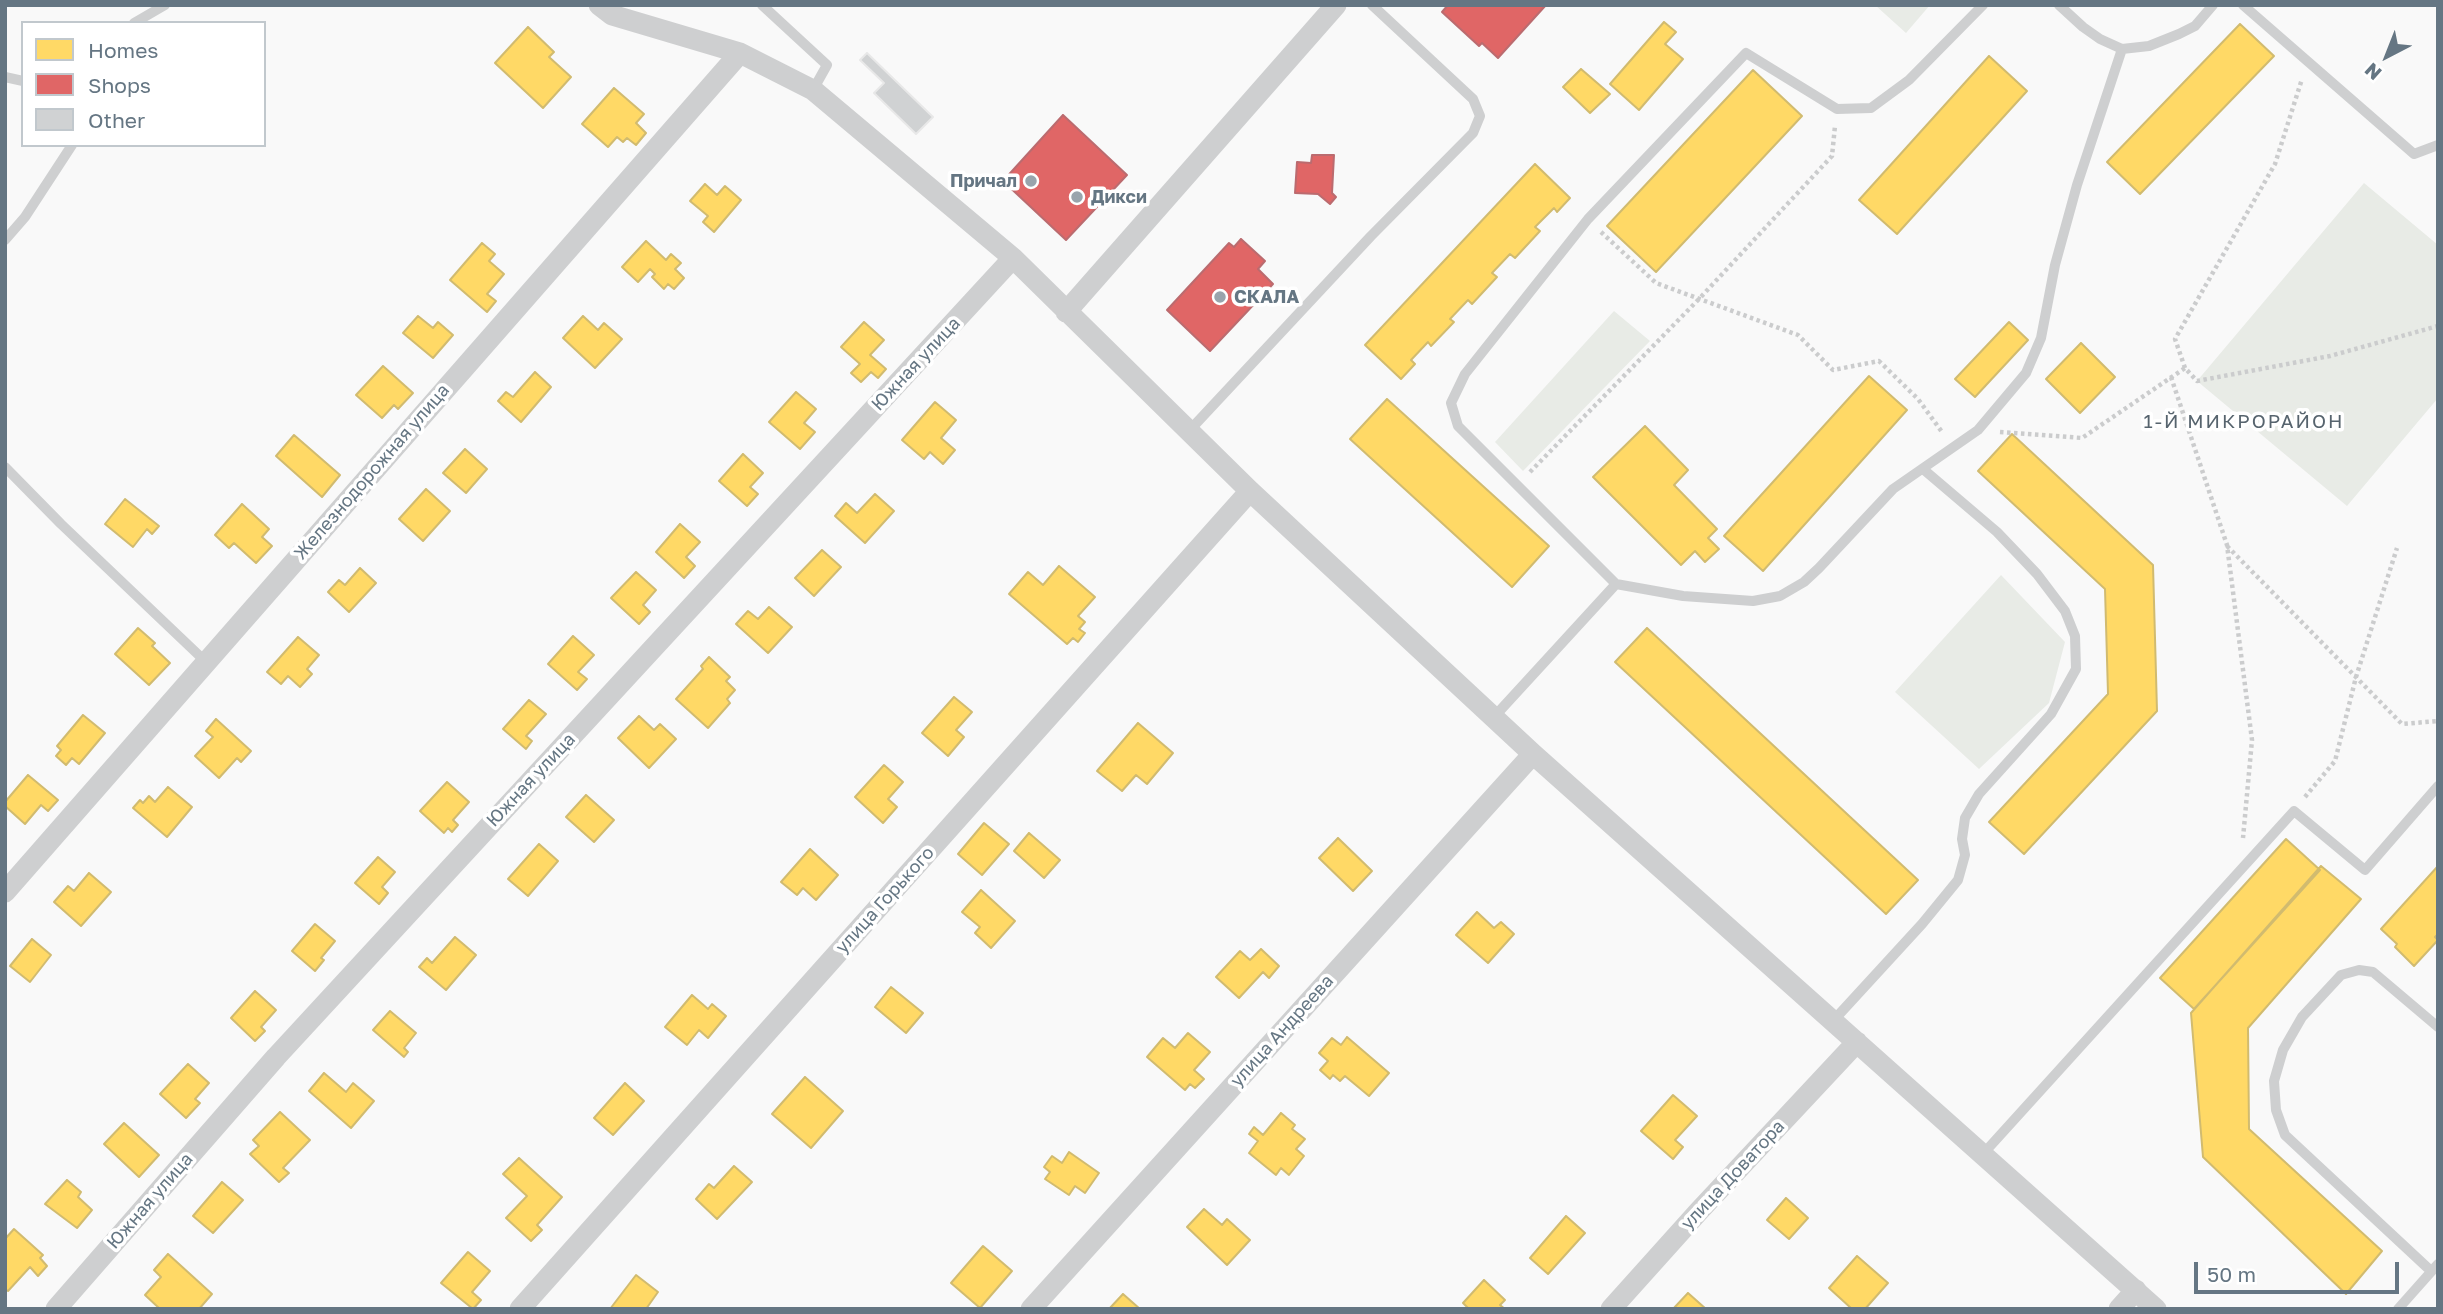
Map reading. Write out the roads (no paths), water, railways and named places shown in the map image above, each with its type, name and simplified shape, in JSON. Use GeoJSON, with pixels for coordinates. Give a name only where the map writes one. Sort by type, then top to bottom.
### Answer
{"type":"FeatureCollection","features":[{"type":"Feature","properties":{"kind":"street"},"geometry":{"type":"LineString","coordinates":[[599,5],[612,15],[740,53],[813,90],[1013,258],[1250,491],[1533,754],[2156,1309]]}},
{"type":"Feature","properties":{"kind":"street"},"geometry":{"type":"LineString","coordinates":[[1066,312],[1336,5]]}},
{"type":"Feature","properties":{"kind":"street","name":"Железнодорожная улица"},"geometry":{"type":"LineString","coordinates":[[5,892],[740,53]]}},
{"type":"Feature","properties":{"kind":"street","name":"Южная улица"},"geometry":{"type":"LineString","coordinates":[[56,1309],[276,1057],[1013,258]]}},
{"type":"Feature","properties":{"kind":"street","name":"улица Горького"},"geometry":{"type":"LineString","coordinates":[[520,1309],[1250,491]]}},
{"type":"Feature","properties":{"kind":"street","name":"улица Андреева"},"geometry":{"type":"LineString","coordinates":[[1031,1309],[1533,754]]}},
{"type":"Feature","properties":{"kind":"street","name":"улица Доватора"},"geometry":{"type":"LineString","coordinates":[[1611,1309],[1699,1210],[1857,1042]]}},
{"type":"Feature","properties":{"kind":"street"},"geometry":{"type":"LineString","coordinates":[[2119,1309],[2136,1290]]}},
{"type":"Feature","properties":{"kind":"lane"},"geometry":{"type":"LineString","coordinates":[[137,21],[165,5]]}},
{"type":"Feature","properties":{"kind":"lane"},"geometry":{"type":"LineString","coordinates":[[762,5],[827,65],[813,90]]}},
{"type":"Feature","properties":{"kind":"lane"},"geometry":{"type":"LineString","coordinates":[[1189,431],[1371,236],[1474,133],[1480,116],[1473,99],[1372,5]]}},
{"type":"Feature","properties":{"kind":"lane"},"geometry":{"type":"LineString","coordinates":[[1983,5],[1909,80],[1871,108],[1837,110],[1746,54],[1588,219],[1465,374],[1451,403],[1458,426],[1616,584],[1683,596],[1753,601],[1780,596],[1804,582],[1893,489],[1978,430],[2026,373],[2041,338],[2055,265],[2077,185],[2122,49]]}},
{"type":"Feature","properties":{"kind":"lane"},"geometry":{"type":"LineString","coordinates":[[2059,5],[2091,33],[2122,49],[2149,46],[2195,26],[2213,5]]}},
{"type":"Feature","properties":{"kind":"lane"},"geometry":{"type":"LineString","coordinates":[[2244,5],[2414,154],[2438,145]]}},
{"type":"Feature","properties":{"kind":"lane"},"geometry":{"type":"LineString","coordinates":[[5,240],[25,217],[71,147]]}},
{"type":"Feature","properties":{"kind":"lane"},"geometry":{"type":"LineString","coordinates":[[5,467],[206,662]]}},
{"type":"Feature","properties":{"kind":"lane"},"geometry":{"type":"LineString","coordinates":[[1833,1021],[1958,880],[1965,855],[1962,839],[1965,818],[1979,794],[2051,714],[2076,669],[2075,636],[2065,611],[2038,574],[1997,532],[1923,469]]}},
{"type":"Feature","properties":{"kind":"lane"},"geometry":{"type":"LineString","coordinates":[[1494,717],[1616,584]]}},
{"type":"Feature","properties":{"kind":"lane"},"geometry":{"type":"LineString","coordinates":[[1983,1154],[2294,811],[2365,870],[2438,786]]}},
{"type":"Feature","properties":{"kind":"lane"},"geometry":{"type":"LineString","coordinates":[[2399,1309],[2435,1267],[2285,1135],[2276,1110],[2274,1081],[2283,1050],[2302,1017],[2341,975],[2359,970],[2373,972],[2434,1023],[2438,1010]]}},
{"type":"Feature","properties":{"kind":"place","name":"Причал"},"geometry":{"type":"Point","coordinates":[1031,181]}},
{"type":"Feature","properties":{"kind":"place","name":"Дикси"},"geometry":{"type":"Point","coordinates":[1077,197]}},
{"type":"Feature","properties":{"kind":"place","name":"СКАЛА"},"geometry":{"type":"Point","coordinates":[1220,297]}},
{"type":"Feature","properties":{"kind":"district","name":"1-Й МИКРОРАЙОН"},"geometry":{"type":"Point","coordinates":[2244,422]}}]}
